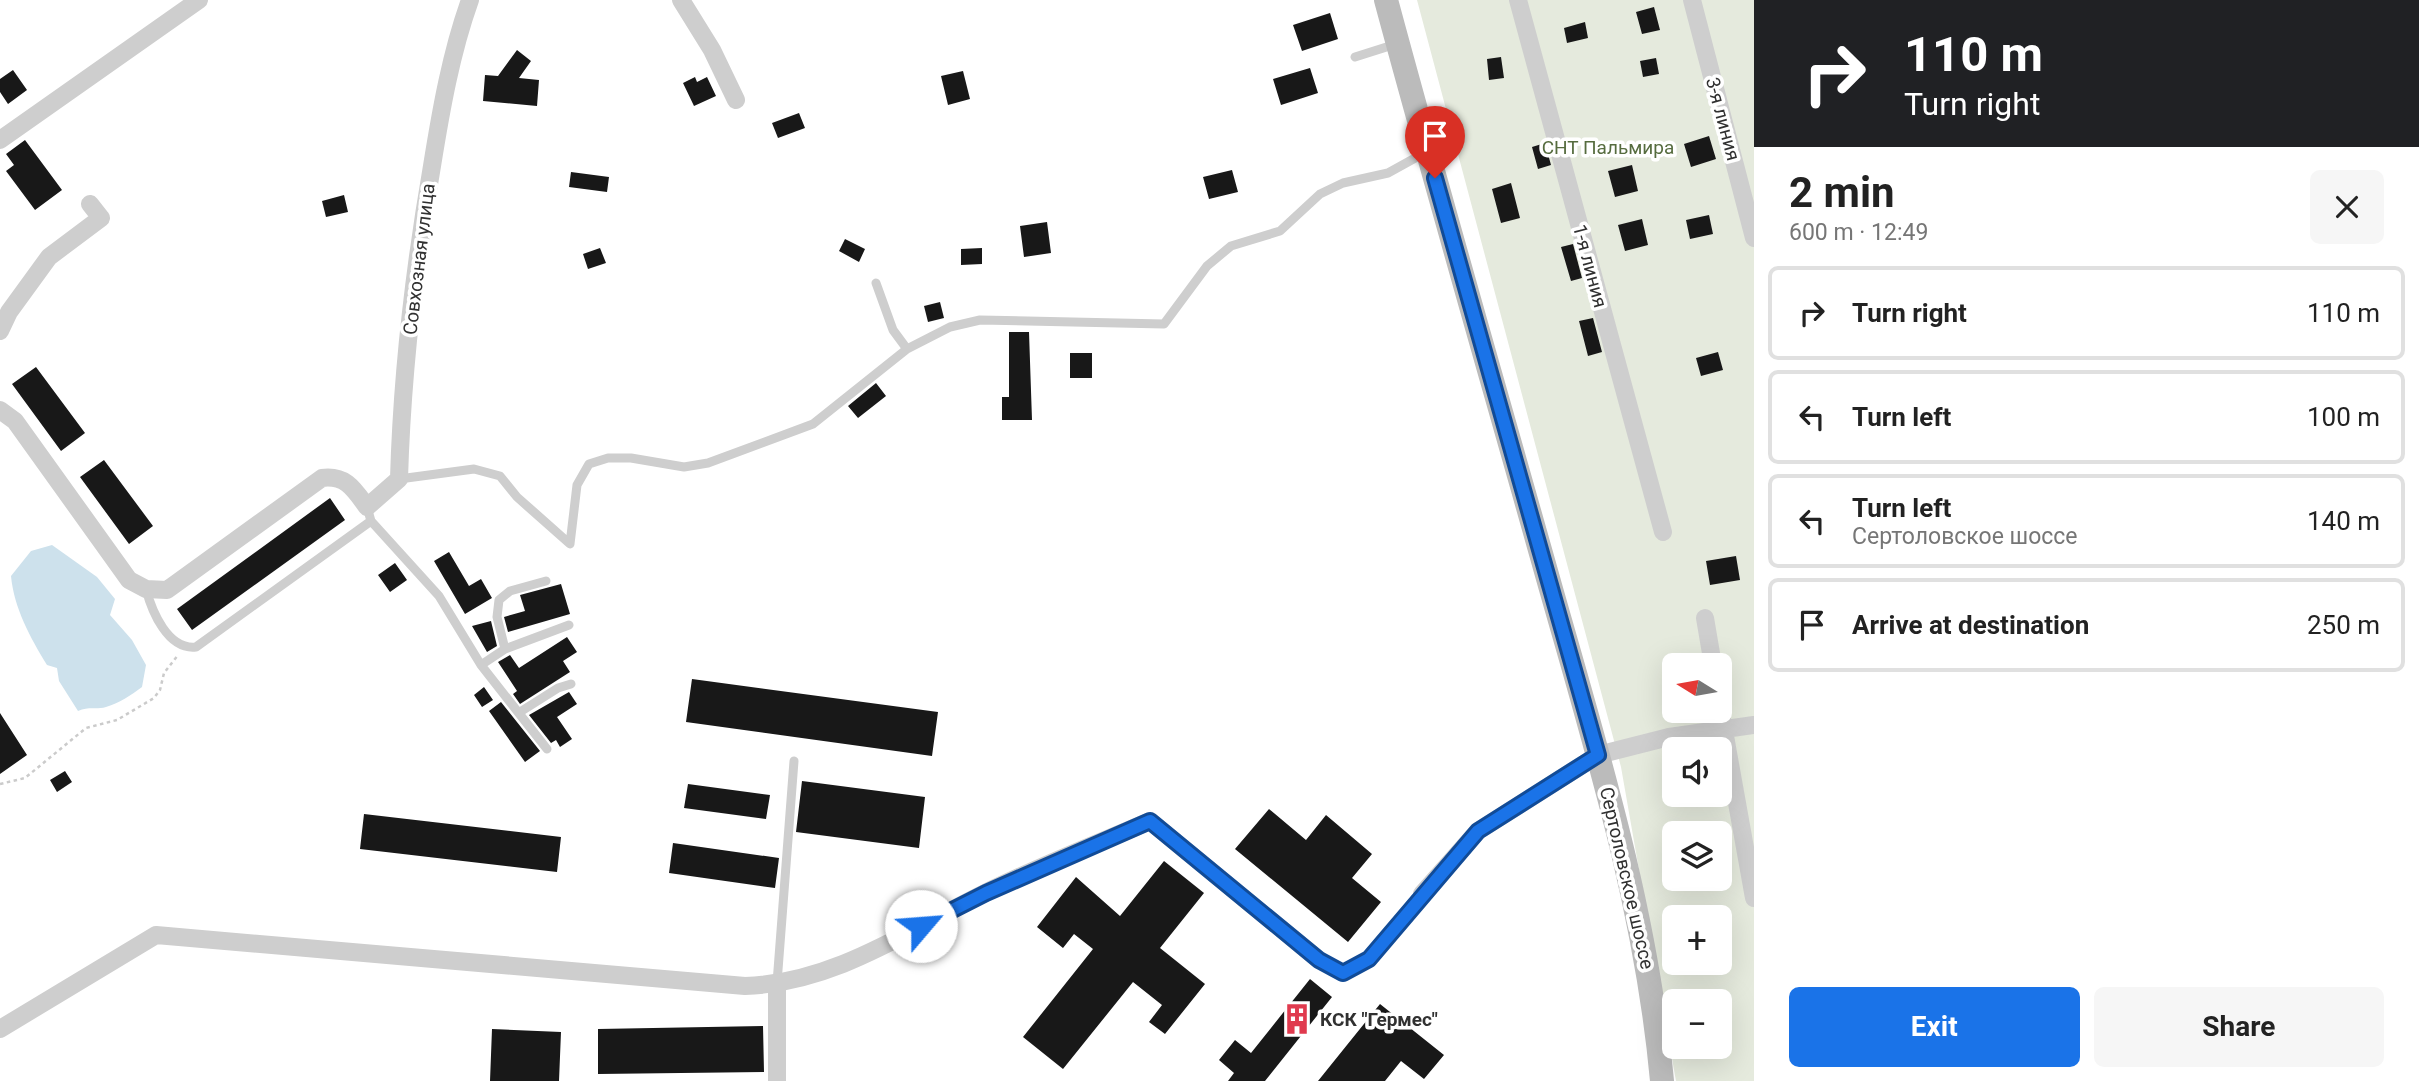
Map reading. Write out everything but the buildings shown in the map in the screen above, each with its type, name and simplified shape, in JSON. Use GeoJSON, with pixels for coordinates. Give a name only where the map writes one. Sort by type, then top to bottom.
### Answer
{"type":"FeatureCollection","features":[{"type":"Feature","properties":{"kind":"main road","name":"Сертоловское шоссе"},"geometry":{"type":"LineString","coordinates":[[1386,0],[1598,755],[1638,919],[1656,1017],[1662,1081]]}},
{"type":"Feature","properties":{"kind":"street"},"geometry":{"type":"LineString","coordinates":[[0,140],[199,0]]}},
{"type":"Feature","properties":{"kind":"street","name":"Совхозная улица"},"geometry":{"type":"LineString","coordinates":[[399,479],[415,264],[439,123],[460,28],[470,0]]}},
{"type":"Feature","properties":{"kind":"street"},"geometry":{"type":"LineString","coordinates":[[681,0],[712,50],[736,100]]}},
{"type":"Feature","properties":{"kind":"street","name":"1-я линия"},"geometry":{"type":"LineString","coordinates":[[1518,0],[1662,532]]}},
{"type":"Feature","properties":{"kind":"street","name":"3-я линия"},"geometry":{"type":"LineString","coordinates":[[1692,0],[1754,238]]}},
{"type":"Feature","properties":{"kind":"street"},"geometry":{"type":"LineString","coordinates":[[0,331],[9,312],[49,257],[101,218],[90,204]]}},
{"type":"Feature","properties":{"kind":"street"},"geometry":{"type":"LineString","coordinates":[[0,410],[15,421],[129,580],[146,589],[167,590],[322,478],[336,476],[349,483],[369,514],[399,479]]}},
{"type":"Feature","properties":{"kind":"street"},"geometry":{"type":"LineString","coordinates":[[1705,618],[1711,653]]}},
{"type":"Feature","properties":{"kind":"street"},"geometry":{"type":"LineString","coordinates":[[1723,723],[1754,898]]}},
{"type":"Feature","properties":{"kind":"street"},"geometry":{"type":"LineString","coordinates":[[1422,894],[1478,831],[1598,755],[1669,737],[1754,725]]}},
{"type":"Feature","properties":{"kind":"street"},"geometry":{"type":"LineString","coordinates":[[0,1029],[156,935],[731,985],[777,985],[834,969],[986,893],[1150,821],[1319,960]]}},
{"type":"Feature","properties":{"kind":"street"},"geometry":{"type":"LineString","coordinates":[[777,985],[777,1081]]}},
{"type":"Feature","properties":{"kind":"lane"},"geometry":{"type":"LineString","coordinates":[[1355,57],[1398,44]]}},
{"type":"Feature","properties":{"kind":"lane"},"geometry":{"type":"LineString","coordinates":[[399,479],[474,469],[500,476],[517,497],[570,544],[578,485],[589,464],[608,458],[631,458],[684,467],[708,463],[813,424],[907,349],[950,327],[980,320],[1164,324],[1207,266],[1231,246],[1280,231],[1320,194],[1343,183],[1388,173],[1427,152]]}},
{"type":"Feature","properties":{"kind":"lane"},"geometry":{"type":"LineString","coordinates":[[876,283],[893,330],[907,349]]}},
{"type":"Feature","properties":{"kind":"lane"},"geometry":{"type":"LineString","coordinates":[[146,589],[152,609],[177,644],[186,648],[196,647],[369,514],[439,596],[481,665],[547,749]]}},
{"type":"Feature","properties":{"kind":"lane"},"geometry":{"type":"LineString","coordinates":[[505,649],[497,617],[499,600],[510,591],[546,581]]}},
{"type":"Feature","properties":{"kind":"lane"},"geometry":{"type":"LineString","coordinates":[[481,665],[505,649],[569,625]]}},
{"type":"Feature","properties":{"kind":"lane"},"geometry":{"type":"LineString","coordinates":[[520,712],[558,688],[571,684]]}},
{"type":"Feature","properties":{"kind":"lane"},"geometry":{"type":"LineString","coordinates":[[777,985],[794,761]]}},
{"type":"Feature","properties":{"kind":"lane"},"geometry":{"type":"LineString","coordinates":[[1319,960],[1343,973],[1369,959],[1422,894]]}},
{"type":"Feature","properties":{"kind":"path"},"geometry":{"type":"LineString","coordinates":[[0,784],[24,778],[86,728],[117,720],[154,698],[160,690],[171,661],[186,648]]}},
{"type":"Feature","properties":{"kind":"green space","name":"СНТ Пальмира"},"geometry":{"type":"Polygon","coordinates":[[[1417,0],[1754,0],[1754,1081],[1676,1081],[1672,1059],[1732,1059],[1732,989],[1662,989],[1662,1001],[1621,767],[1417,0]]]}},
{"type":"Feature","properties":{"kind":"water"},"geometry":{"type":"Polygon","coordinates":[[[52,545],[97,577],[115,599],[110,615],[132,640],[146,665],[142,687],[111,705],[78,711],[59,681],[57,668],[47,665],[19,611],[11,576],[31,551],[52,545]]]}},
{"type":"Feature","properties":{"kind":"place","name":"КСК \"Гермес\""},"geometry":{"type":"Point","coordinates":[1297,1019]}},
{"type":"Feature","properties":{"kind":"route"},"geometry":{"type":"LineString","coordinates":[[921,926],[986,893],[1150,821],[1319,960],[1343,973],[1369,959],[1478,831],[1598,755],[1435,178]]}}]}
